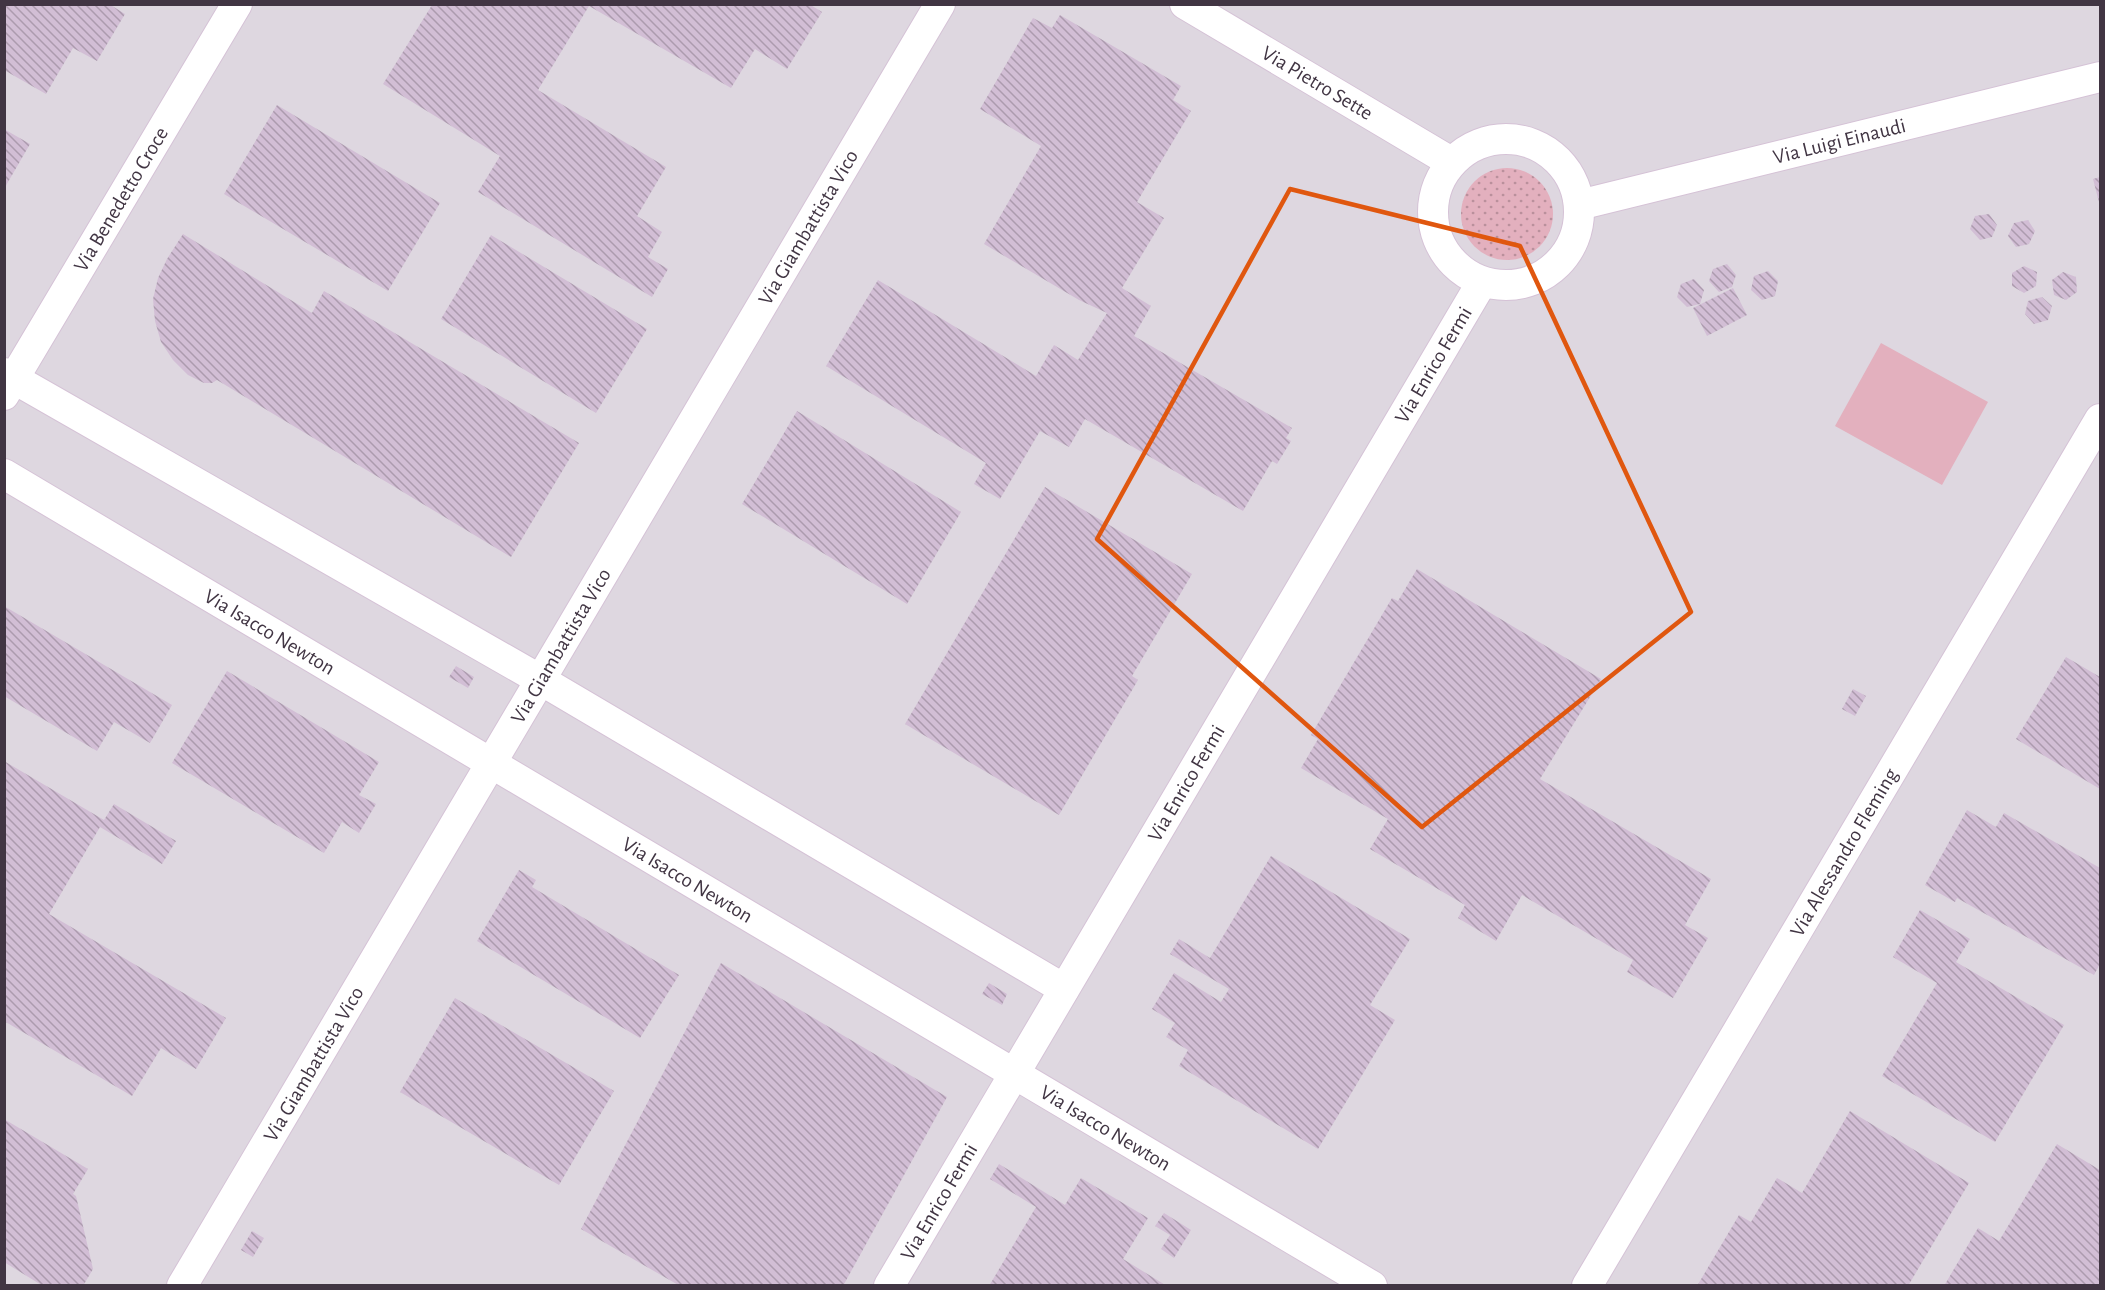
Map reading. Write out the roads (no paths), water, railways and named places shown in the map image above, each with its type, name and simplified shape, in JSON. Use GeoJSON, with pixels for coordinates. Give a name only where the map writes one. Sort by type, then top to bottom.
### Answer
{"type":"FeatureCollection","features":[{"type":"Feature","properties":{"kind":"street","name":"Via Benedetto Croce"},"geometry":{"type":"LineString","coordinates":[[8,382],[237,4]]}},
{"type":"Feature","properties":{"kind":"street","name":"Via Giambattista Vico"},"geometry":{"type":"LineString","coordinates":[[182,1286],[940,4]]}},
{"type":"Feature","properties":{"kind":"street","name":"Via Pietro Sette"},"geometry":{"type":"LineString","coordinates":[[1185,4],[1451,162]]}},
{"type":"Feature","properties":{"kind":"street","name":"Via Luigi Einaudi"},"geometry":{"type":"LineString","coordinates":[[1579,205],[2100,77]]}},
{"type":"Feature","properties":{"kind":"street"},"geometry":{"type":"LineString","coordinates":[[1493,139],[1517,139],[1540,146],[1560,162],[1573,182],[1579,205],[1578,230],[1568,252],[1552,270],[1530,282],[1506,286],[1482,282],[1461,270],[1444,253],[1434,230],[1432,207],[1438,183],[1451,162],[1470,147],[1493,139]]}},
{"type":"Feature","properties":{"kind":"street","name":"Via Enrico Fermi"},"geometry":{"type":"LineString","coordinates":[[889,1286],[1482,282]]}},
{"type":"Feature","properties":{"kind":"street"},"geometry":{"type":"LineString","coordinates":[[8,382],[539,679],[1064,989]]}},
{"type":"Feature","properties":{"kind":"street","name":"Via Alessandro Fleming"},"geometry":{"type":"LineString","coordinates":[[1587,1286],[2100,419]]}},
{"type":"Feature","properties":{"kind":"street","name":"Via Isacco Newton"},"geometry":{"type":"LineString","coordinates":[[4,474],[1372,1286]]}}]}
